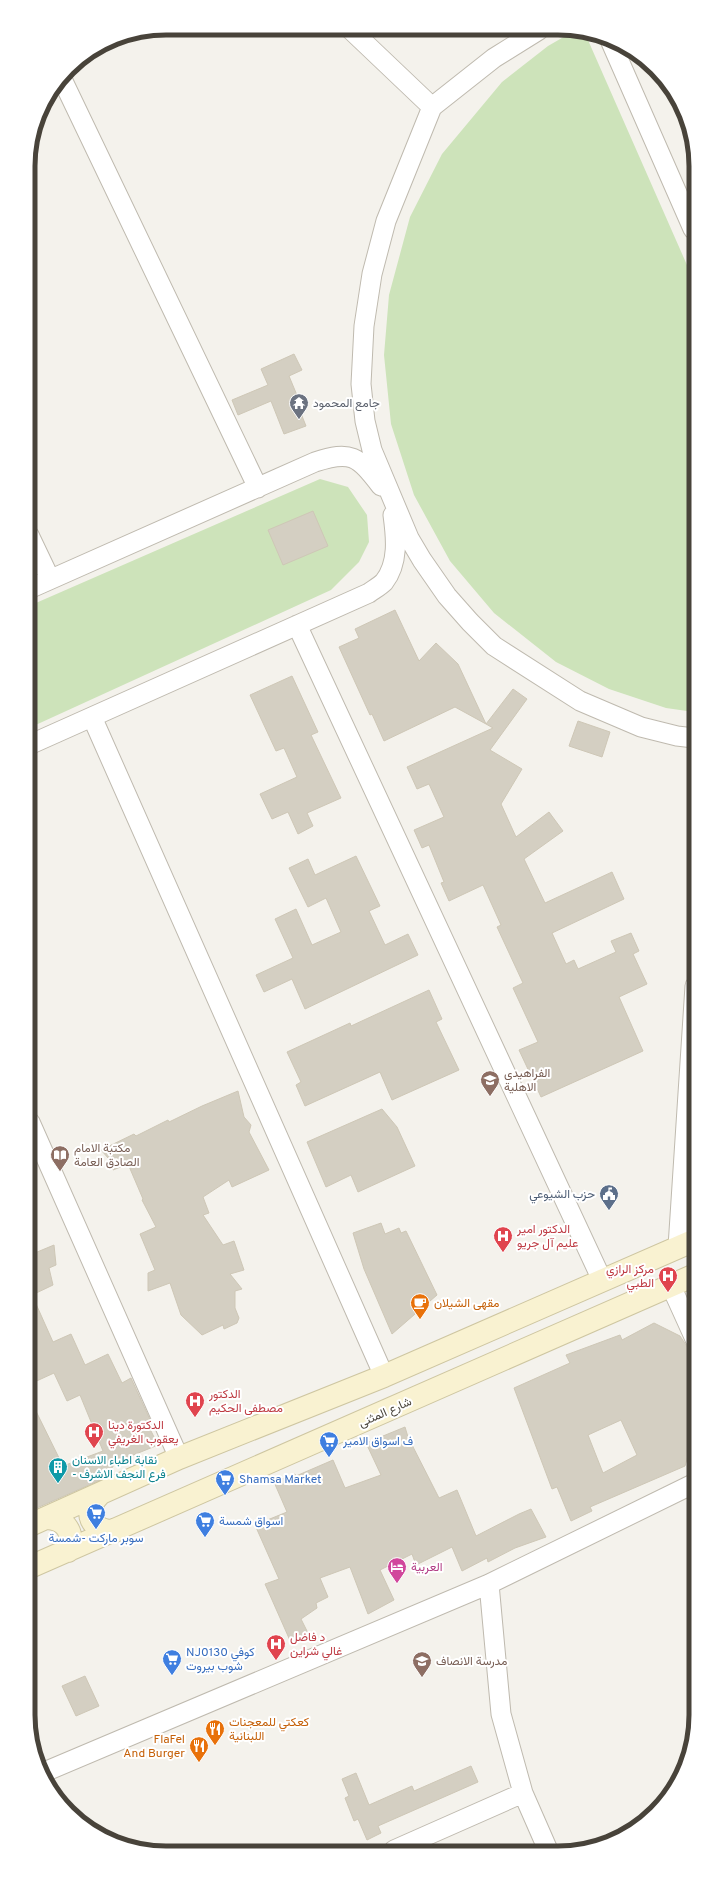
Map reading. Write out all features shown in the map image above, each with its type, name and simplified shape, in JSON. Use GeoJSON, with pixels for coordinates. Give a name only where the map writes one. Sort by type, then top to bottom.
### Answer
{"type":"FeatureCollection","features":[{"type":"Feature","properties":{"kind":"main road"},"geometry":{"type":"LineString","coordinates":[[39,1521],[179,1458],[384,1376],[687,1244]]}},
{"type":"Feature","properties":{"kind":"main road","name":"شارع المثنى"},"geometry":{"type":"LineString","coordinates":[[35,1564],[115,1531],[689,1278]]}},
{"type":"Feature","properties":{"kind":"main road"},"geometry":{"type":"LineString","coordinates":[[99,1495],[92,1501],[90,1510],[91,1520],[97,1527],[106,1531],[115,1531]]}},
{"type":"Feature","properties":{"kind":"main road"},"geometry":{"type":"LineString","coordinates":[[39,1521],[55,1518],[68,1528],[71,1535],[71,1543],[68,1551]]}},
{"type":"Feature","properties":{"kind":"street"},"geometry":{"type":"LineString","coordinates":[[356,35],[432,107]]}},
{"type":"Feature","properties":{"kind":"street"},"geometry":{"type":"LineString","coordinates":[[531,35],[494,58],[432,107],[386,221],[372,274],[364,326],[361,384],[365,421],[372,450],[409,538],[447,596],[494,646],[580,701],[641,726],[677,736],[689,737]]}},
{"type":"Feature","properties":{"kind":"street"},"geometry":{"type":"LineString","coordinates":[[613,47],[689,220]]}},
{"type":"Feature","properties":{"kind":"street"},"geometry":{"type":"LineString","coordinates":[[64,83],[258,488]]}},
{"type":"Feature","properties":{"kind":"street"},"geometry":{"type":"LineString","coordinates":[[35,586],[315,462],[335,455],[350,456],[358,461],[377,480],[391,498],[396,535],[392,567],[383,582],[369,593],[35,742]]}},
{"type":"Feature","properties":{"kind":"street"},"geometry":{"type":"LineString","coordinates":[[35,548],[50,579]]}},
{"type":"Feature","properties":{"kind":"street"},"geometry":{"type":"LineString","coordinates":[[297,625],[602,1280]]}},
{"type":"Feature","properties":{"kind":"street"},"geometry":{"type":"LineString","coordinates":[[92,717],[384,1376]]}},
{"type":"Feature","properties":{"kind":"street"},"geometry":{"type":"LineString","coordinates":[[35,1133],[179,1458]]}},
{"type":"Feature","properties":{"kind":"street"},"geometry":{"type":"LineString","coordinates":[[687,1244],[689,1173]]}},
{"type":"Feature","properties":{"kind":"street"},"geometry":{"type":"LineString","coordinates":[[671,1286],[689,1326]]}},
{"type":"Feature","properties":{"kind":"street"},"geometry":{"type":"LineString","coordinates":[[48,1771],[489,1584],[689,1486]]}},
{"type":"Feature","properties":{"kind":"street"},"geometry":{"type":"LineString","coordinates":[[489,1584],[501,1714],[523,1793],[546,1846]]}},
{"type":"Feature","properties":{"kind":"street"},"geometry":{"type":"LineString","coordinates":[[403,1846],[523,1793]]}},
{"type":"Feature","properties":{"kind":"green space"},"geometry":{"type":"Polygon","coordinates":[[[567,35],[587,39],[689,270],[689,711],[666,708],[609,689],[556,662],[494,613],[450,561],[414,495],[391,424],[384,355],[389,295],[410,217],[442,154],[502,82],[548,46],[567,35]]]}},
{"type":"Feature","properties":{"kind":"green space"},"geometry":{"type":"Polygon","coordinates":[[[320,479],[348,487],[367,515],[369,542],[359,562],[331,590],[35,725],[35,603],[320,479]]]}},
{"type":"Feature","properties":{"kind":"building"},"geometry":{"type":"Polygon","coordinates":[[[294,354],[302,370],[289,376],[301,405],[298,406],[306,426],[284,434],[271,401],[238,415],[232,400],[268,385],[261,369],[294,354]]]}},
{"type":"Feature","properties":{"kind":"building"},"geometry":{"type":"Polygon","coordinates":[[[313,511],[328,546],[283,565],[268,530],[313,511]]]}},
{"type":"Feature","properties":{"kind":"building"},"geometry":{"type":"Polygon","coordinates":[[[395,610],[419,661],[436,643],[458,664],[486,724],[455,707],[384,741],[372,714],[370,715],[339,647],[359,638],[355,629],[395,610]]]}},
{"type":"Feature","properties":{"kind":"building"},"geometry":{"type":"Polygon","coordinates":[[[292,676],[318,732],[311,735],[341,798],[307,813],[313,826],[298,834],[288,812],[272,819],[260,794],[297,777],[284,748],[276,751],[250,695],[292,676]]]}},
{"type":"Feature","properties":{"kind":"building"},"geometry":{"type":"Polygon","coordinates":[[[513,689],[527,699],[490,750],[522,769],[501,804],[516,837],[549,812],[563,831],[524,859],[545,903],[612,872],[624,899],[552,933],[566,964],[574,960],[578,969],[616,952],[611,941],[631,933],[639,951],[633,954],[647,984],[619,997],[643,1051],[541,1097],[519,1050],[538,1042],[513,988],[523,983],[497,927],[501,925],[483,885],[449,901],[441,883],[444,882],[429,845],[422,848],[414,830],[444,817],[429,784],[417,789],[407,767],[493,728],[486,724],[513,689]]]}},
{"type":"Feature","properties":{"kind":"building"},"geometry":{"type":"Polygon","coordinates":[[[578,721],[610,732],[602,757],[569,746],[578,721]]]}},
{"type":"Feature","properties":{"kind":"building"},"geometry":{"type":"Polygon","coordinates":[[[356,856],[380,906],[369,911],[385,945],[408,934],[418,955],[305,1009],[292,979],[264,992],[256,975],[293,958],[275,919],[296,909],[312,945],[341,932],[326,898],[308,907],[289,868],[308,859],[315,875],[356,856]]]}},
{"type":"Feature","properties":{"kind":"building"},"geometry":{"type":"Polygon","coordinates":[[[429,990],[442,1019],[436,1022],[459,1070],[392,1100],[380,1072],[305,1106],[296,1085],[301,1082],[287,1052],[350,1023],[351,1026],[429,990]]]}},
{"type":"Feature","properties":{"kind":"building"},"geometry":{"type":"Polygon","coordinates":[[[238,1091],[244,1117],[251,1125],[249,1132],[269,1170],[232,1187],[229,1180],[203,1197],[209,1213],[203,1215],[223,1245],[234,1241],[244,1270],[230,1274],[242,1289],[235,1291],[235,1308],[239,1318],[237,1323],[224,1329],[223,1325],[202,1335],[181,1315],[170,1283],[148,1291],[148,1273],[155,1270],[140,1234],[156,1227],[142,1200],[143,1199],[128,1164],[113,1170],[109,1159],[101,1150],[134,1134],[136,1136],[168,1120],[169,1122],[238,1091]]]}},
{"type":"Feature","properties":{"kind":"building"},"geometry":{"type":"Polygon","coordinates":[[[382,1109],[397,1127],[415,1166],[358,1192],[351,1175],[326,1187],[307,1142],[382,1109]]]}},
{"type":"Feature","properties":{"kind":"building"},"geometry":{"type":"Polygon","coordinates":[[[381,1223],[385,1234],[399,1228],[401,1233],[406,1231],[437,1295],[392,1334],[364,1269],[353,1233],[381,1223]]]}},
{"type":"Feature","properties":{"kind":"building"},"geometry":{"type":"Polygon","coordinates":[[[54,1245],[56,1265],[49,1268],[53,1285],[35,1294],[35,1253],[54,1245]]]}},
{"type":"Feature","properties":{"kind":"building"},"geometry":{"type":"Polygon","coordinates":[[[35,1302],[53,1342],[71,1334],[85,1365],[108,1354],[122,1383],[131,1378],[152,1424],[148,1425],[158,1445],[116,1462],[105,1478],[35,1509],[35,1409],[63,1466],[103,1451],[80,1395],[67,1401],[54,1373],[35,1382],[35,1302]]]}},
{"type":"Feature","properties":{"kind":"building"},"geometry":{"type":"Polygon","coordinates":[[[654,1323],[680,1336],[689,1348],[689,1452],[685,1466],[590,1507],[592,1511],[571,1521],[557,1487],[552,1489],[514,1388],[570,1363],[566,1355],[620,1335],[622,1340],[654,1323]],[[621,1420],[588,1435],[603,1473],[637,1455],[621,1420]]]}},
{"type":"Feature","properties":{"kind":"building"},"geometry":{"type":"Polygon","coordinates":[[[405,1427],[408,1437],[439,1498],[457,1490],[476,1536],[531,1509],[546,1537],[515,1548],[488,1562],[487,1558],[462,1571],[452,1547],[416,1565],[412,1554],[380,1570],[394,1600],[368,1614],[350,1567],[320,1578],[328,1597],[316,1603],[317,1608],[301,1619],[310,1637],[292,1645],[265,1584],[279,1579],[255,1525],[287,1512],[274,1482],[295,1474],[296,1476],[333,1460],[345,1488],[381,1475],[366,1443],[405,1427]]]}},
{"type":"Feature","properties":{"kind":"building"},"geometry":{"type":"Polygon","coordinates":[[[85,1676],[99,1706],[76,1716],[62,1686],[85,1676]]]}},
{"type":"Feature","properties":{"kind":"building"},"geometry":{"type":"Polygon","coordinates":[[[471,1766],[478,1782],[378,1826],[381,1833],[367,1840],[358,1819],[354,1821],[345,1798],[349,1796],[342,1779],[356,1773],[369,1805],[412,1786],[414,1791],[471,1766]]]}},
{"type":"Feature","properties":{"kind":"place","name":"جامع المحمود"},"geometry":{"type":"Point","coordinates":[299,420]}},
{"type":"Feature","properties":{"kind":"place","name":"الفراهيدي الاهلية"},"geometry":{"type":"Point","coordinates":[490,1097]}},
{"type":"Feature","properties":{"kind":"place","name":"مكتبة الامام الصادق العامة"},"geometry":{"type":"Point","coordinates":[60,1172]}},
{"type":"Feature","properties":{"kind":"place","name":"حزب الشيوعي"},"geometry":{"type":"Point","coordinates":[609,1211]}},
{"type":"Feature","properties":{"kind":"place","name":"الدكتور امير عليم آل جريو"},"geometry":{"type":"Point","coordinates":[503,1253]}},
{"type":"Feature","properties":{"kind":"place","name":"مركز الرازي الطبي"},"geometry":{"type":"Point","coordinates":[668,1293]}},
{"type":"Feature","properties":{"kind":"place","name":"مقهى الشيلان"},"geometry":{"type":"Point","coordinates":[420,1320]}},
{"type":"Feature","properties":{"kind":"place","name":"الدكتور مصطفى الحكيم"},"geometry":{"type":"Point","coordinates":[195,1418]}},
{"type":"Feature","properties":{"kind":"place","name":"الدكتورة دينا يعقوب الغريفي"},"geometry":{"type":"Point","coordinates":[94,1449]}},
{"type":"Feature","properties":{"kind":"place","name":"ف اسواق الامير"},"geometry":{"type":"Point","coordinates":[329,1458]}},
{"type":"Feature","properties":{"kind":"place","name":"نقابة اطباء الاسنان - فرع النجف الاشرف"},"geometry":{"type":"Point","coordinates":[58,1484]}},
{"type":"Feature","properties":{"kind":"place","name":"Shamsa Market"},"geometry":{"type":"Point","coordinates":[225,1496]}},
{"type":"Feature","properties":{"kind":"place","name":"سوبر ماركت -شمسة"},"geometry":{"type":"Point","coordinates":[96,1530]}},
{"type":"Feature","properties":{"kind":"place","name":"اسواق شمسة"},"geometry":{"type":"Point","coordinates":[205,1538]}},
{"type":"Feature","properties":{"kind":"place","name":"العربية"},"geometry":{"type":"Point","coordinates":[397,1584]}},
{"type":"Feature","properties":{"kind":"place","name":"د فاضل غالي شراين"},"geometry":{"type":"Point","coordinates":[276,1661]}},
{"type":"Feature","properties":{"kind":"place","name":"NJ0130 كوفي شوب بيروت"},"geometry":{"type":"Point","coordinates":[172,1676]}},
{"type":"Feature","properties":{"kind":"place","name":"مدرسة الانصاف"},"geometry":{"type":"Point","coordinates":[422,1678]}},
{"type":"Feature","properties":{"kind":"place","name":"كعكتي للمعجنات اللبنانية"},"geometry":{"type":"Point","coordinates":[215,1746]}},
{"type":"Feature","properties":{"kind":"place","name":"FlaFel And Burger"},"geometry":{"type":"Point","coordinates":[199,1763]}}]}
